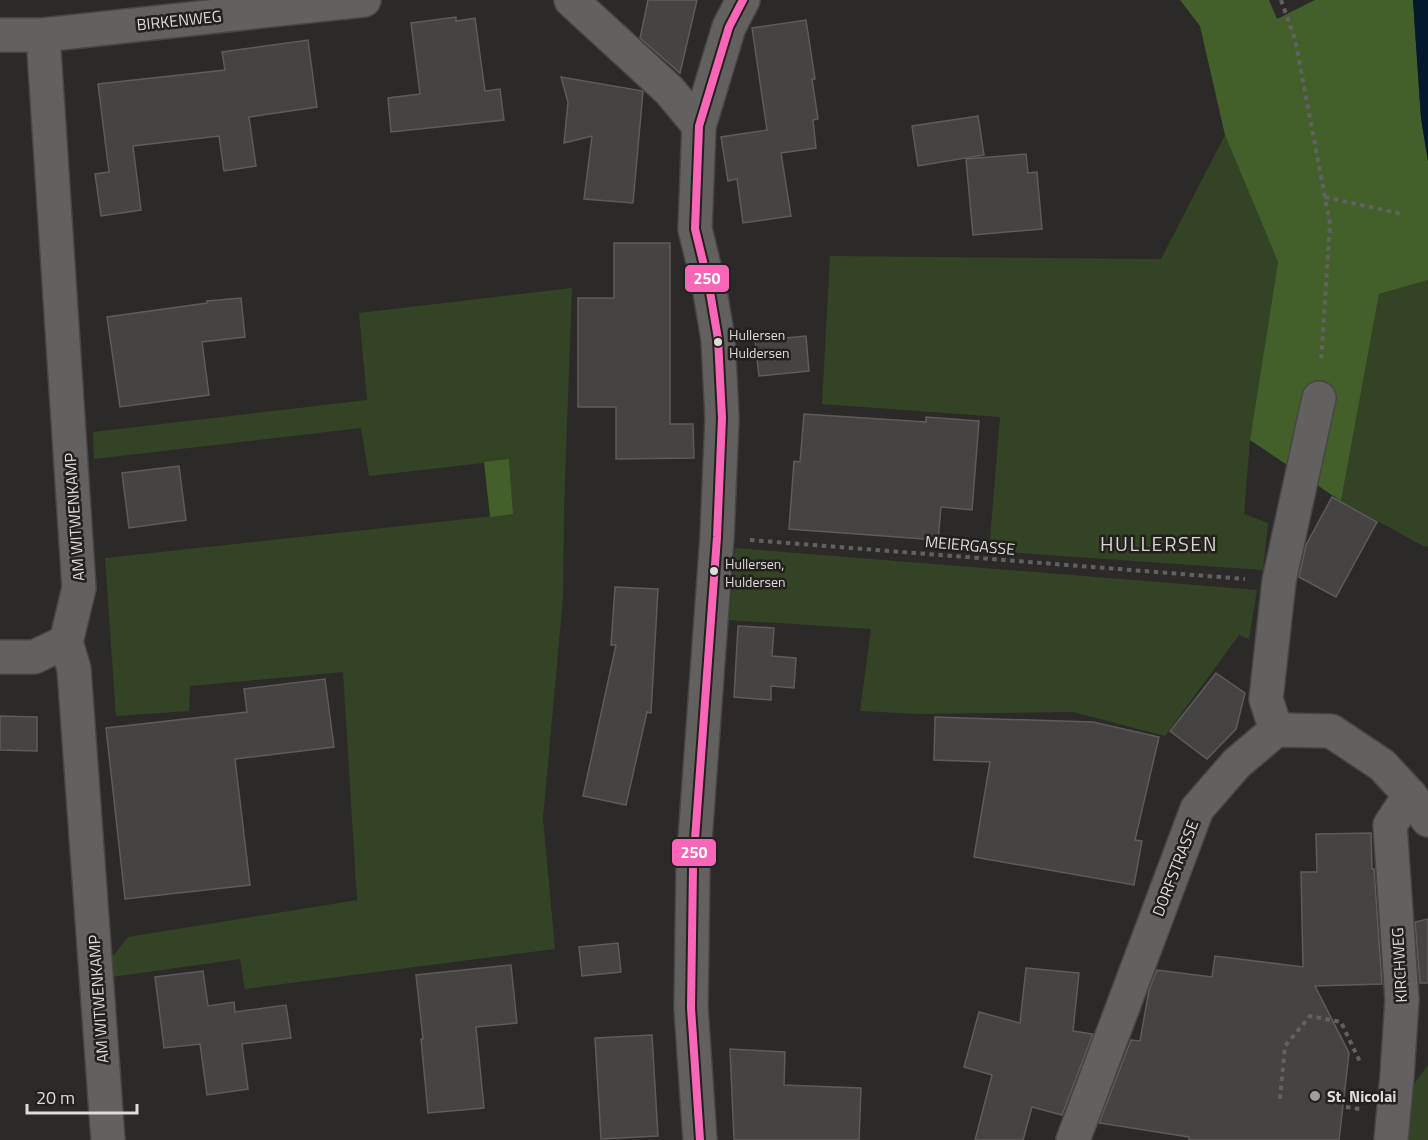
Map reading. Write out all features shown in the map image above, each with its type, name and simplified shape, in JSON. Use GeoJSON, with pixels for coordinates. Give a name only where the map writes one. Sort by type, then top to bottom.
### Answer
{"type":"FeatureCollection","features":[{"type":"Feature","properties":{"kind":"street","name":"BIRKENWEG"},"geometry":{"type":"LineString","coordinates":[[0,35],[43,35],[364,0]]}},
{"type":"Feature","properties":{"kind":"street"},"geometry":{"type":"LineString","coordinates":[[571,0],[669,90],[699,126]]}},
{"type":"Feature","properties":{"kind":"street"},"geometry":{"type":"LineString","coordinates":[[700,1140],[691,1008],[693,867],[717,537],[722,418],[718,339],[709,286],[694,229],[699,126],[729,27],[743,0]]}},
{"type":"Feature","properties":{"kind":"street","name":"AM WITWENKAMP"},"geometry":{"type":"LineString","coordinates":[[43,35],[79,588],[66,642],[74,669],[108,1140]]}},
{"type":"Feature","properties":{"kind":"street"},"geometry":{"type":"LineString","coordinates":[[1319,398],[1279,581],[1266,699],[1276,730],[1331,731],[1382,765],[1419,808]]}},
{"type":"Feature","properties":{"kind":"street"},"geometry":{"type":"LineString","coordinates":[[0,657],[34,657],[66,642]]}},
{"type":"Feature","properties":{"kind":"street","name":"DORFSTRASSE"},"geometry":{"type":"LineString","coordinates":[[1073,1140],[1197,809],[1237,763],[1276,730]]}},
{"type":"Feature","properties":{"kind":"street","name":"KIRCHWEG"},"geometry":{"type":"LineString","coordinates":[[1391,1140],[1401,1000],[1390,825],[1419,808]]}},
{"type":"Feature","properties":{"kind":"path"},"geometry":{"type":"LineString","coordinates":[[1281,0],[1295,39],[1330,224],[1319,398]]}},
{"type":"Feature","properties":{"kind":"path"},"geometry":{"type":"LineString","coordinates":[[1324,197],[1402,214]]}},
{"type":"Feature","properties":{"kind":"path","name":"MEIERGASSE"},"geometry":{"type":"LineString","coordinates":[[717,537],[1222,577]]}},
{"type":"Feature","properties":{"kind":"path"},"geometry":{"type":"LineString","coordinates":[[1280,1099],[1285,1046],[1310,1016],[1341,1022],[1360,1060],[1362,1069]]}},
{"type":"Feature","properties":{"kind":"green space"},"geometry":{"type":"Polygon","coordinates":[[[1180,0],[1269,0],[1277,19],[1315,0],[1413,0],[1421,118],[1428,161],[1428,280],[1379,294],[1341,501],[1250,440],[1278,262],[1225,135],[1200,26],[1180,0]]]}},
{"type":"Feature","properties":{"kind":"green space"},"geometry":{"type":"Polygon","coordinates":[[[1225,135],[1278,262],[1250,440],[1244,514],[1268,523],[1263,570],[989,551],[1000,417],[822,404],[830,256],[1161,259],[1225,135]]]}},
{"type":"Feature","properties":{"kind":"green space"},"geometry":{"type":"Polygon","coordinates":[[[1428,280],[1428,546],[1425,547],[1341,501],[1379,294],[1428,280]]]}},
{"type":"Feature","properties":{"kind":"green space"},"geometry":{"type":"Polygon","coordinates":[[[572,288],[563,598],[543,818],[555,949],[245,989],[240,959],[112,977],[113,956],[128,937],[357,900],[343,672],[190,686],[189,711],[116,716],[105,558],[513,514],[509,460],[369,476],[361,428],[94,459],[93,432],[367,400],[359,313],[572,288]]]}},
{"type":"Feature","properties":{"kind":"green space"},"geometry":{"type":"Polygon","coordinates":[[[509,459],[513,514],[490,517],[484,462],[509,459]]]}},
{"type":"Feature","properties":{"kind":"green space"},"geometry":{"type":"Polygon","coordinates":[[[735,548],[1257,590],[1249,639],[1239,635],[1165,736],[1073,712],[919,714],[860,711],[871,629],[729,620],[735,548]]]}},
{"type":"Feature","properties":{"kind":"green space"},"geometry":{"type":"Polygon","coordinates":[[[1428,1065],[1428,1140],[1402,1140],[1410,1089],[1428,1065]]]}},
{"type":"Feature","properties":{"kind":"water"},"geometry":{"type":"Polygon","coordinates":[[[1413,0],[1428,0],[1428,161],[1421,118],[1413,0]]]}},
{"type":"Feature","properties":{"kind":"building"},"geometry":{"type":"Polygon","coordinates":[[[648,0],[697,0],[680,73],[640,38],[648,0]]]}},
{"type":"Feature","properties":{"kind":"building"},"geometry":{"type":"Polygon","coordinates":[[[456,17],[456,21],[475,18],[485,91],[500,89],[504,120],[391,132],[388,98],[420,94],[411,23],[456,17]]]}},
{"type":"Feature","properties":{"kind":"building"},"geometry":{"type":"Polygon","coordinates":[[[806,20],[815,79],[812,79],[818,119],[813,120],[816,148],[781,153],[791,216],[743,223],[737,179],[728,181],[721,137],[767,130],[752,28],[806,20]]]}},
{"type":"Feature","properties":{"kind":"building"},"geometry":{"type":"Polygon","coordinates":[[[308,40],[317,107],[249,117],[256,166],[224,171],[219,136],[133,146],[141,210],[101,216],[95,174],[109,172],[98,84],[225,70],[222,52],[308,40]]]}},
{"type":"Feature","properties":{"kind":"building"},"geometry":{"type":"Polygon","coordinates":[[[561,77],[643,91],[633,203],[584,199],[592,136],[564,143],[568,102],[561,77]]]}},
{"type":"Feature","properties":{"kind":"building"},"geometry":{"type":"Polygon","coordinates":[[[978,116],[984,155],[918,166],[912,126],[978,116]]]}},
{"type":"Feature","properties":{"kind":"building"},"geometry":{"type":"Polygon","coordinates":[[[1026,154],[1028,173],[1037,172],[1042,229],[973,235],[966,159],[1026,154]]]}},
{"type":"Feature","properties":{"kind":"building"},"geometry":{"type":"Polygon","coordinates":[[[614,243],[670,243],[670,424],[693,424],[694,458],[616,459],[616,407],[578,407],[578,298],[614,298],[614,243]]]}},
{"type":"Feature","properties":{"kind":"building"},"geometry":{"type":"Polygon","coordinates":[[[241,298],[245,337],[202,342],[209,395],[120,407],[107,317],[207,303],[207,301],[241,298]]]}},
{"type":"Feature","properties":{"kind":"building"},"geometry":{"type":"Polygon","coordinates":[[[806,336],[809,371],[759,376],[755,341],[806,336]]]}},
{"type":"Feature","properties":{"kind":"building"},"geometry":{"type":"Polygon","coordinates":[[[804,414],[926,422],[926,417],[979,421],[972,510],[941,507],[938,540],[789,529],[794,461],[800,462],[804,414]]]}},
{"type":"Feature","properties":{"kind":"building"},"geometry":{"type":"Polygon","coordinates":[[[179,466],[186,520],[129,528],[122,473],[179,466]]]}},
{"type":"Feature","properties":{"kind":"building"},"geometry":{"type":"Polygon","coordinates":[[[1332,497],[1377,522],[1336,597],[1299,577],[1306,545],[1332,497]]]}},
{"type":"Feature","properties":{"kind":"building"},"geometry":{"type":"Polygon","coordinates":[[[615,587],[658,589],[651,713],[647,712],[626,805],[583,796],[616,645],[611,645],[615,587]]]}},
{"type":"Feature","properties":{"kind":"building"},"geometry":{"type":"Polygon","coordinates":[[[738,626],[774,628],[772,656],[796,658],[794,688],[771,686],[771,700],[734,697],[738,626]]]}},
{"type":"Feature","properties":{"kind":"building"},"geometry":{"type":"Polygon","coordinates":[[[1216,673],[1245,693],[1236,729],[1207,759],[1170,731],[1216,673]]]}},
{"type":"Feature","properties":{"kind":"building"},"geometry":{"type":"Polygon","coordinates":[[[325,679],[334,747],[235,759],[250,885],[125,899],[106,728],[247,712],[244,689],[325,679]]]}},
{"type":"Feature","properties":{"kind":"building"},"geometry":{"type":"Polygon","coordinates":[[[0,716],[37,717],[37,751],[0,750],[0,716]]]}},
{"type":"Feature","properties":{"kind":"building"},"geometry":{"type":"Polygon","coordinates":[[[935,717],[1093,722],[1159,737],[1135,840],[1142,841],[1134,885],[974,857],[990,762],[934,760],[935,717]]]}},
{"type":"Feature","properties":{"kind":"building"},"geometry":{"type":"Polygon","coordinates":[[[1371,833],[1382,984],[1315,986],[1349,1053],[1339,1140],[1189,1140],[1189,1137],[1099,1123],[1131,1040],[1140,1041],[1149,990],[1157,970],[1212,977],[1215,956],[1303,967],[1301,872],[1317,872],[1316,834],[1371,833]]]}},
{"type":"Feature","properties":{"kind":"building"},"geometry":{"type":"Polygon","coordinates":[[[1428,919],[1428,983],[1420,983],[1415,922],[1428,919]]]}},
{"type":"Feature","properties":{"kind":"building"},"geometry":{"type":"Polygon","coordinates":[[[618,943],[621,972],[582,976],[579,947],[618,943]]]}},
{"type":"Feature","properties":{"kind":"building"},"geometry":{"type":"Polygon","coordinates":[[[511,965],[517,1023],[476,1027],[484,1108],[428,1113],[416,975],[511,965]]]}},
{"type":"Feature","properties":{"kind":"building"},"geometry":{"type":"Polygon","coordinates":[[[1026,968],[1079,973],[1073,1031],[1093,1034],[1062,1115],[1032,1107],[1023,1140],[975,1140],[992,1075],[964,1067],[979,1012],[1020,1023],[1026,968]]]}},
{"type":"Feature","properties":{"kind":"building"},"geometry":{"type":"Polygon","coordinates":[[[203,971],[208,1006],[234,1002],[235,1012],[286,1005],[291,1038],[242,1044],[248,1089],[207,1095],[200,1044],[164,1048],[155,977],[203,971]]]}},
{"type":"Feature","properties":{"kind":"building"},"geometry":{"type":"Polygon","coordinates":[[[652,1035],[658,1136],[601,1139],[595,1038],[652,1035]]]}},
{"type":"Feature","properties":{"kind":"building"},"geometry":{"type":"Polygon","coordinates":[[[730,1049],[785,1052],[784,1085],[861,1088],[859,1140],[734,1140],[730,1049]]]}},
{"type":"Feature","properties":{"kind":"transit line","name":"250"},"geometry":{"type":"LineString","coordinates":[[700,1140],[691,1008],[693,867],[717,537],[722,418],[718,339],[709,286],[695,229],[699,126],[729,27],[743,0]]}},
{"type":"Feature","properties":{"kind":"place","name":"Hullersen Huldersen"},"geometry":{"type":"Point","coordinates":[718,342]}},
{"type":"Feature","properties":{"kind":"place","name":"Hullersen, Huldersen"},"geometry":{"type":"Point","coordinates":[714,571]}},
{"type":"Feature","properties":{"kind":"place","name":"St. Nicolai"},"geometry":{"type":"Point","coordinates":[1315,1096]}},
{"type":"Feature","properties":{"kind":"district","name":"HULLERSEN"},"geometry":{"type":"Point","coordinates":[1159,544]}}]}
